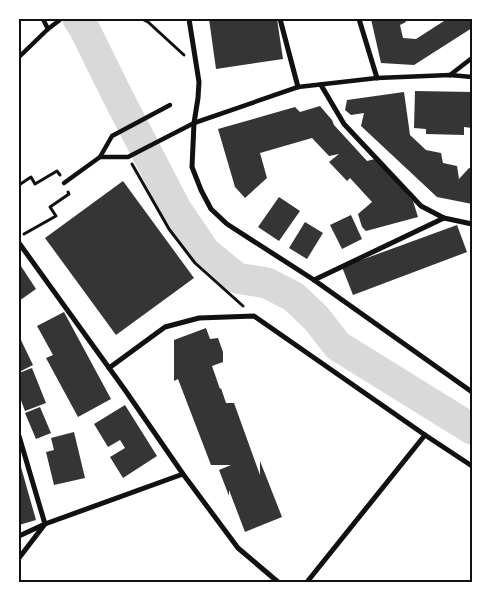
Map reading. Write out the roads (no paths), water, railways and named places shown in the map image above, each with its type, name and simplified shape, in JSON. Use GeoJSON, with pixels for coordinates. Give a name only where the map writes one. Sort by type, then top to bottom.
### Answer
{"type":"FeatureCollection","features":[{"type":"Feature","properties":{"kind":"street"},"geometry":{"type":"LineString","coordinates":[[43,19],[48,29]]}},
{"type":"Feature","properties":{"kind":"street"},"geometry":{"type":"LineString","coordinates":[[19,57],[61,19]]}},
{"type":"Feature","properties":{"kind":"street"},"geometry":{"type":"LineString","coordinates":[[189,19],[199,82],[194,123],[192,167],[211,210],[227,224],[314,280],[472,392]]}},
{"type":"Feature","properties":{"kind":"street"},"geometry":{"type":"LineString","coordinates":[[280,19],[298,87]]}},
{"type":"Feature","properties":{"kind":"street"},"geometry":{"type":"LineString","coordinates":[[359,19],[377,78]]}},
{"type":"Feature","properties":{"kind":"street"},"geometry":{"type":"LineString","coordinates":[[450,75],[472,58]]}},
{"type":"Feature","properties":{"kind":"street"},"geometry":{"type":"LineString","coordinates":[[100,157],[128,157],[194,123],[298,87],[377,78],[450,75],[472,77]]}},
{"type":"Feature","properties":{"kind":"street"},"geometry":{"type":"LineString","coordinates":[[321,85],[344,124],[421,206],[444,218],[472,224]]}},
{"type":"Feature","properties":{"kind":"street"},"geometry":{"type":"LineString","coordinates":[[64,182],[100,157],[112,136],[170,105]]}},
{"type":"Feature","properties":{"kind":"street"},"geometry":{"type":"LineString","coordinates":[[314,280],[444,218]]}},
{"type":"Feature","properties":{"kind":"street"},"geometry":{"type":"LineString","coordinates":[[19,243],[183,474],[238,548],[278,582]]}},
{"type":"Feature","properties":{"kind":"street"},"geometry":{"type":"LineString","coordinates":[[109,368],[164,327],[199,318],[254,316],[472,466]]}},
{"type":"Feature","properties":{"kind":"street"},"geometry":{"type":"LineString","coordinates":[[306,582],[425,435]]}},
{"type":"Feature","properties":{"kind":"street"},"geometry":{"type":"LineString","coordinates":[[19,436],[45,524]]}},
{"type":"Feature","properties":{"kind":"street"},"geometry":{"type":"LineString","coordinates":[[19,536],[45,524],[183,474]]}},
{"type":"Feature","properties":{"kind":"street"},"geometry":{"type":"LineString","coordinates":[[19,558],[45,524]]}},
{"type":"Feature","properties":{"kind":"waterway"},"geometry":{"type":"LineString","coordinates":[[78,19],[176,209],[205,252],[237,278],[267,283],[294,297],[316,318],[338,346],[472,429]]}}]}
